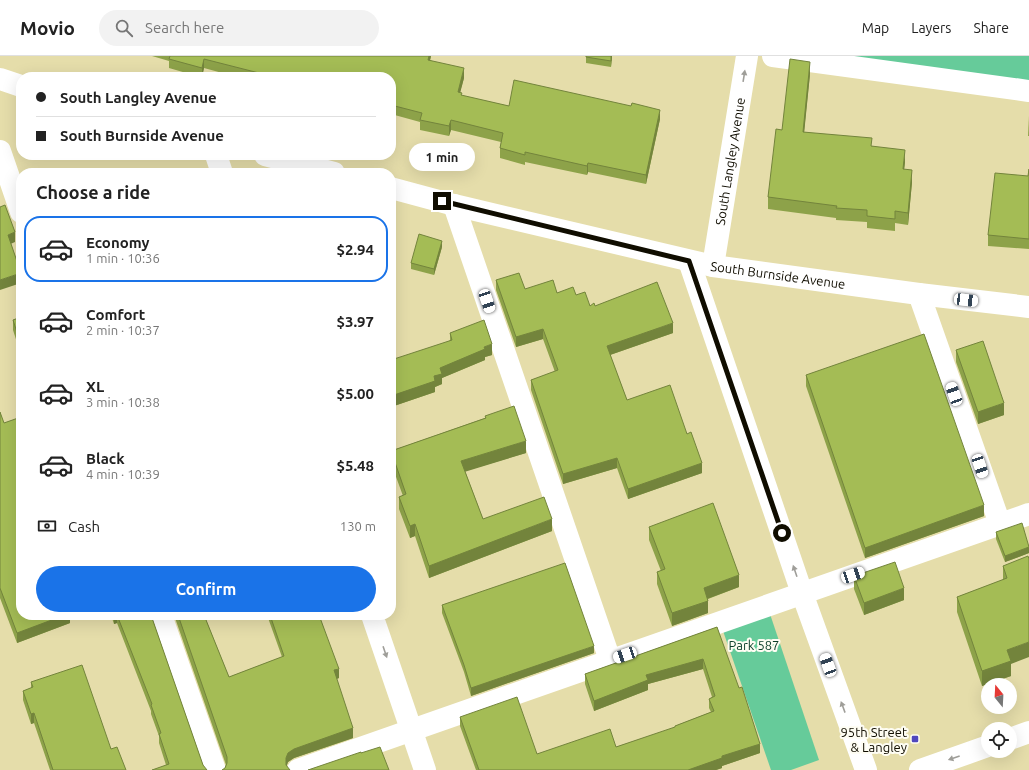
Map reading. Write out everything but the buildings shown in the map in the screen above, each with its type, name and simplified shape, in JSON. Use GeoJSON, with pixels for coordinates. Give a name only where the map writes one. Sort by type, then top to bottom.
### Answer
{"type":"FeatureCollection","features":[{"type":"Feature","properties":{"kind":"street","name":"South Langley Avenue"},"geometry":{"type":"LineString","coordinates":[[713,266],[748,56]]}},
{"type":"Feature","properties":{"kind":"street"},"geometry":{"type":"LineString","coordinates":[[773,56],[1029,91]]}},
{"type":"Feature","properties":{"kind":"street"},"geometry":{"type":"LineString","coordinates":[[0,80],[16,85]]}},
{"type":"Feature","properties":{"kind":"street"},"geometry":{"type":"LineString","coordinates":[[0,151],[16,197]]}},
{"type":"Feature","properties":{"kind":"street"},"geometry":{"type":"LineString","coordinates":[[284,160],[315,168]]}},
{"type":"Feature","properties":{"kind":"street","name":"South Burnside Avenue"},"geometry":{"type":"LineString","coordinates":[[396,189],[454,205],[713,266],[919,294],[1029,307]]}},
{"type":"Feature","properties":{"kind":"street"},"geometry":{"type":"LineString","coordinates":[[454,205],[610,660]]}},
{"type":"Feature","properties":{"kind":"street"},"geometry":{"type":"LineString","coordinates":[[689,261],[802,593],[866,770]]}},
{"type":"Feature","properties":{"kind":"street"},"geometry":{"type":"LineString","coordinates":[[919,294],[1000,524]]}},
{"type":"Feature","properties":{"kind":"street"},"geometry":{"type":"LineString","coordinates":[[298,770],[1029,514]]}},
{"type":"Feature","properties":{"kind":"street"},"geometry":{"type":"LineString","coordinates":[[163,620],[215,770]]}},
{"type":"Feature","properties":{"kind":"street"},"geometry":{"type":"LineString","coordinates":[[374,620],[425,770]]}},
{"type":"Feature","properties":{"kind":"street"},"geometry":{"type":"LineString","coordinates":[[1017,736],[1029,732]]}},
{"type":"Feature","properties":{"kind":"street"},"geometry":{"type":"LineString","coordinates":[[920,770],[981,748]]}},
{"type":"Feature","properties":{"kind":"green space"},"geometry":{"type":"Polygon","coordinates":[[[837,56],[1029,56],[1029,83],[837,56]]]}},
{"type":"Feature","properties":{"kind":"green space","name":"Park 587"},"geometry":{"type":"Polygon","coordinates":[[[769,611],[819,760],[791,770],[771,770],[722,628],[769,611]]]}},
{"type":"Feature","properties":{"kind":"place","name":"95th Street & Langley"},"geometry":{"type":"Point","coordinates":[915,739]}},
{"type":"Feature","properties":{"kind":"route"},"geometry":{"type":"LineString","coordinates":[[442,201],[689,261],[782,533]]}}]}
